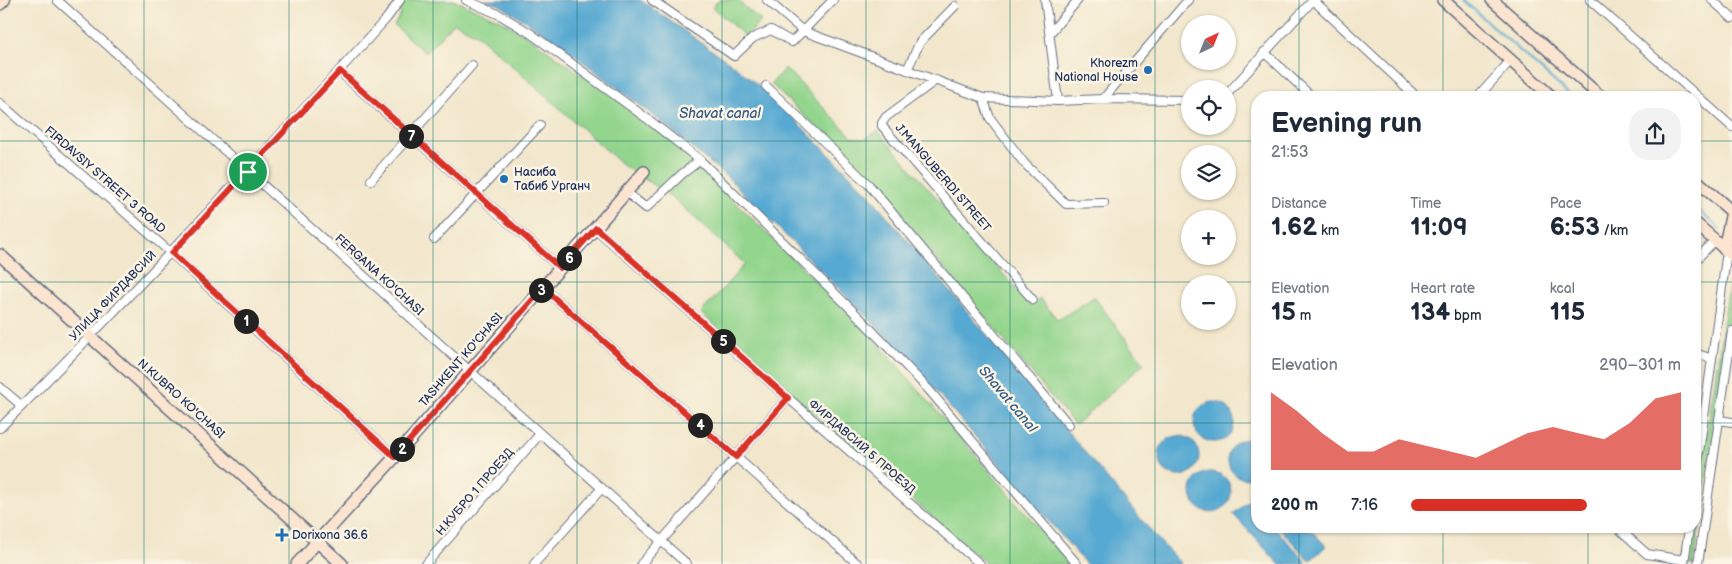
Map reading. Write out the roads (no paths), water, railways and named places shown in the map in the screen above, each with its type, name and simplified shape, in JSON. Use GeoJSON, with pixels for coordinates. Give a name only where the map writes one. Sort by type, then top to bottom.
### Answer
{"type":"FeatureCollection","features":[{"type":"Feature","properties":{"kind":"street"},"geometry":{"type":"LineString","coordinates":[[0,4],[4,0]]}},
{"type":"Feature","properties":{"kind":"street","name":"FERGANA KO'CHASI"},"geometry":{"type":"LineString","coordinates":[[57,0],[687,564]]}},
{"type":"Feature","properties":{"kind":"street","name":"УЛИЦА ФИРДАВСИЙ"},"geometry":{"type":"LineString","coordinates":[[0,428],[172,253],[248,172],[388,18],[400,0]]}},
{"type":"Feature","properties":{"kind":"street"},"geometry":{"type":"LineString","coordinates":[[466,0],[500,15],[530,32],[700,160],[860,318],[929,390],[1077,564]]}},
{"type":"Feature","properties":{"kind":"street"},"geometry":{"type":"LineString","coordinates":[[652,0],[734,56],[752,38],[772,30],[792,42],[833,0]]}},
{"type":"Feature","properties":{"kind":"street"},"geometry":{"type":"LineString","coordinates":[[767,0],[803,31],[983,98],[1058,101],[1103,99],[1181,100]]}},
{"type":"Feature","properties":{"kind":"street"},"geometry":{"type":"LineString","coordinates":[[1045,0],[1058,101]]}},
{"type":"Feature","properties":{"kind":"street"},"geometry":{"type":"LineString","coordinates":[[1050,33],[1078,0]]}},
{"type":"Feature","properties":{"kind":"street"},"geometry":{"type":"LineString","coordinates":[[1103,99],[1188,0]]}},
{"type":"Feature","properties":{"kind":"street"},"geometry":{"type":"LineString","coordinates":[[1236,84],[1313,0],[1410,91]]}},
{"type":"Feature","properties":{"kind":"street"},"geometry":{"type":"LineString","coordinates":[[1443,0],[1545,91]]}},
{"type":"Feature","properties":{"kind":"street"},"geometry":{"type":"LineString","coordinates":[[1492,0],[1594,91]]}},
{"type":"Feature","properties":{"kind":"street"},"geometry":{"type":"LineString","coordinates":[[1590,0],[1693,91]]}},
{"type":"Feature","properties":{"kind":"street"},"geometry":{"type":"LineString","coordinates":[[1712,0],[1732,18]]}},
{"type":"Feature","properties":{"kind":"street"},"geometry":{"type":"LineString","coordinates":[[907,70],[920,42],[955,6]]}},
{"type":"Feature","properties":{"kind":"street"},"geometry":{"type":"LineString","coordinates":[[1264,52],[1306,91]]}},
{"type":"Feature","properties":{"kind":"street"},"geometry":{"type":"LineString","coordinates":[[1483,91],[1511,60]]}},
{"type":"Feature","properties":{"kind":"street"},"geometry":{"type":"LineString","coordinates":[[371,180],[472,65]]}},
{"type":"Feature","properties":{"kind":"street"},"geometry":{"type":"LineString","coordinates":[[340,71],[560,268]]}},
{"type":"Feature","properties":{"kind":"street","name":"J.MANGUBERDI STREET"},"geometry":{"type":"LineString","coordinates":[[936,80],[886,117],[882,126],[1033,300]]}},
{"type":"Feature","properties":{"kind":"street"},"geometry":{"type":"LineString","coordinates":[[766,86],[869,185],[1069,425]]}},
{"type":"Feature","properties":{"kind":"street"},"geometry":{"type":"LineString","coordinates":[[983,98],[990,118],[1024,163],[1066,204],[1104,203]]}},
{"type":"Feature","properties":{"kind":"street"},"geometry":{"type":"LineString","coordinates":[[1701,98],[1732,126]]}},
{"type":"Feature","properties":{"kind":"street","name":"FIRDAVSIY STREET 3 ROAD"},"geometry":{"type":"LineString","coordinates":[[0,103],[172,253],[395,457]]}},
{"type":"Feature","properties":{"kind":"street"},"geometry":{"type":"LineString","coordinates":[[434,239],[540,125]]}},
{"type":"Feature","properties":{"kind":"street"},"geometry":{"type":"LineString","coordinates":[[626,192],[646,208],[700,160]]}},
{"type":"Feature","properties":{"kind":"street","name":"TASHKENT KO'CHASI"},"geometry":{"type":"LineString","coordinates":[[296,564],[395,457],[644,172]]}},
{"type":"Feature","properties":{"kind":"street"},"geometry":{"type":"LineString","coordinates":[[1701,185],[1732,212],[1701,437]]}},
{"type":"Feature","properties":{"kind":"street","name":"ФИРДАВСИЙ 5 ПРОЕЗД"},"geometry":{"type":"LineString","coordinates":[[596,228],[788,398],[980,564]]}},
{"type":"Feature","properties":{"kind":"street"},"geometry":{"type":"LineString","coordinates":[[1701,228],[1728,252]]}},
{"type":"Feature","properties":{"kind":"street"},"geometry":{"type":"LineString","coordinates":[[1701,255],[1715,240]]}},
{"type":"Feature","properties":{"kind":"street","name":"N.KUBRO KO'CHASI"},"geometry":{"type":"LineString","coordinates":[[0,255],[342,564]]}},
{"type":"Feature","properties":{"kind":"street"},"geometry":{"type":"LineString","coordinates":[[543,288],[858,564]]}},
{"type":"Feature","properties":{"kind":"street"},"geometry":{"type":"LineString","coordinates":[[1698,564],[1732,331]]}},
{"type":"Feature","properties":{"kind":"street"},"geometry":{"type":"LineString","coordinates":[[1701,355],[1712,359]]}},
{"type":"Feature","properties":{"kind":"street"},"geometry":{"type":"LineString","coordinates":[[0,387],[22,406]]}},
{"type":"Feature","properties":{"kind":"street"},"geometry":{"type":"LineString","coordinates":[[641,564],[788,398]]}},
{"type":"Feature","properties":{"kind":"street"},"geometry":{"type":"LineString","coordinates":[[1719,420],[1732,422]]}},
{"type":"Feature","properties":{"kind":"street","name":"Н.КУБРО 1 ПРОЕЗД"},"geometry":{"type":"LineString","coordinates":[[426,564],[540,434]]}},
{"type":"Feature","properties":{"kind":"street"},"geometry":{"type":"LineString","coordinates":[[534,564],[602,488]]}},
{"type":"Feature","properties":{"kind":"street"},"geometry":{"type":"LineString","coordinates":[[1624,533],[1647,554],[1684,562],[1688,533]]}},
{"type":"Feature","properties":{"kind":"water","name":"Shavat canal"},"geometry":{"type":"Polygon","coordinates":[[[484,0],[640,0],[736,67],[772,97],[867,192],[1156,537],[1181,564],[1086,564],[900,350],[728,178],[658,119],[555,40],[500,5],[484,0]]]}},
{"type":"Feature","properties":{"kind":"water"},"geometry":{"type":"Polygon","coordinates":[[[1210,402],[1218,402],[1225,405],[1231,411],[1234,422],[1231,433],[1225,439],[1218,442],[1210,442],[1203,439],[1197,433],[1194,426],[1194,418],[1197,411],[1203,405],[1210,402]]]}},
{"type":"Feature","properties":{"kind":"water"},"geometry":{"type":"Polygon","coordinates":[[[1175,436],[1183,436],[1190,439],[1196,445],[1199,456],[1196,467],[1190,473],[1183,476],[1175,476],[1168,473],[1162,467],[1159,460],[1159,452],[1162,445],[1168,439],[1175,436]]]}},
{"type":"Feature","properties":{"kind":"water"},"geometry":{"type":"Polygon","coordinates":[[[1247,439],[1251,440],[1251,478],[1239,477],[1229,465],[1230,449],[1237,443],[1247,439]]]}},
{"type":"Feature","properties":{"kind":"water"},"geometry":{"type":"Polygon","coordinates":[[[1207,472],[1215,472],[1222,475],[1228,481],[1231,492],[1228,503],[1222,509],[1215,512],[1207,512],[1200,509],[1194,503],[1191,496],[1191,488],[1194,481],[1200,475],[1207,472]]]}},
{"type":"Feature","properties":{"kind":"water"},"geometry":{"type":"Polygon","coordinates":[[[1250,500],[1251,533],[1280,533],[1307,563],[1279,564],[1233,514],[1250,500]]]}},
{"type":"Feature","properties":{"kind":"water"},"geometry":{"type":"Polygon","coordinates":[[[1284,533],[1314,533],[1326,546],[1310,561],[1284,533]]]}},
{"type":"Feature","properties":{"kind":"waterway"},"geometry":{"type":"LineString","coordinates":[[1463,0],[1565,91]]}},
{"type":"Feature","properties":{"kind":"waterway"},"geometry":{"type":"LineString","coordinates":[[1701,212],[1720,229]]}},
{"type":"Feature","properties":{"kind":"place","name":"Khorezm National House"},"geometry":{"type":"Point","coordinates":[1148,70]}},
{"type":"Feature","properties":{"kind":"place","name":"Насиба Табиб Урганч"},"geometry":{"type":"Point","coordinates":[504,179]}},
{"type":"Feature","properties":{"kind":"place","name":"Dorixona 36.6"},"geometry":{"type":"Point","coordinates":[282,535]}}]}
